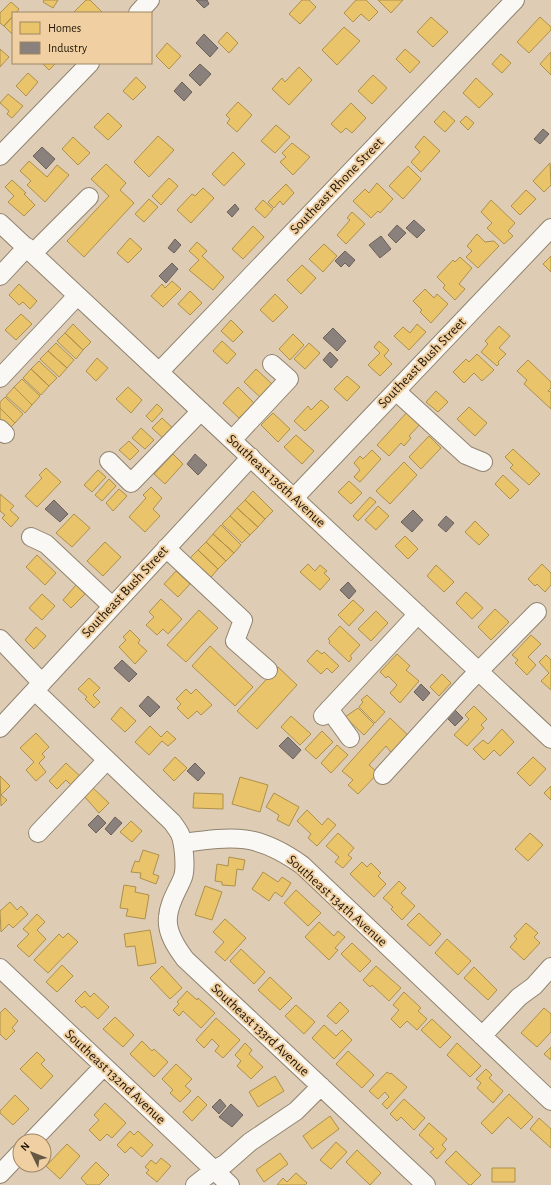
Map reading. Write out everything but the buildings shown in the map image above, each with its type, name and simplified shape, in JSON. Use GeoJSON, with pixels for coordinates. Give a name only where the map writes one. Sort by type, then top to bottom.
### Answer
{"type":"FeatureCollection","features":[{"type":"Feature","properties":{"kind":"street"},"geometry":{"type":"LineString","coordinates":[[139,12],[150,0]]}},
{"type":"Feature","properties":{"kind":"street","name":"Southeast Rhone Street"},"geometry":{"type":"LineString","coordinates":[[159,372],[515,0]]}},
{"type":"Feature","properties":{"kind":"street"},"geometry":{"type":"LineString","coordinates":[[0,156],[89,64]]}},
{"type":"Feature","properties":{"kind":"street"},"geometry":{"type":"LineString","coordinates":[[0,276],[89,197]]}},
{"type":"Feature","properties":{"kind":"street","name":"Southeast 136th Avenue"},"geometry":{"type":"LineString","coordinates":[[0,223],[551,739]]}},
{"type":"Feature","properties":{"kind":"street","name":"Southeast Bush Street"},"geometry":{"type":"LineString","coordinates":[[294,498],[551,228]]}},
{"type":"Feature","properties":{"kind":"street"},"geometry":{"type":"LineString","coordinates":[[0,378],[77,296]]}},
{"type":"Feature","properties":{"kind":"street"},"geometry":{"type":"LineString","coordinates":[[232,440],[289,379],[272,364]]}},
{"type":"Feature","properties":{"kind":"street"},"geometry":{"type":"LineString","coordinates":[[396,391],[466,455],[483,462]]}},
{"type":"Feature","properties":{"kind":"street"},"geometry":{"type":"LineString","coordinates":[[109,461],[131,483],[201,411]]}},
{"type":"Feature","properties":{"kind":"street","name":"Southeast Bush Street"},"geometry":{"type":"LineString","coordinates":[[0,728],[251,457]]}},
{"type":"Feature","properties":{"kind":"street"},"geometry":{"type":"LineString","coordinates":[[31,537],[46,544],[112,606]]}},
{"type":"Feature","properties":{"kind":"street"},"geometry":{"type":"LineString","coordinates":[[166,548],[243,620],[236,641],[268,670]]}},
{"type":"Feature","properties":{"kind":"street"},"geometry":{"type":"LineString","coordinates":[[383,775],[467,683],[480,672],[537,612]]}},
{"type":"Feature","properties":{"kind":"street"},"geometry":{"type":"LineString","coordinates":[[350,738],[326,713],[418,614]]}},
{"type":"Feature","properties":{"kind":"street"},"geometry":{"type":"LineString","coordinates":[[0,640],[38,687],[107,760],[172,822],[180,834],[183,843]]}},
{"type":"Feature","properties":{"kind":"street"},"geometry":{"type":"LineString","coordinates":[[38,833],[107,760]]}},
{"type":"Feature","properties":{"kind":"street","name":"Southeast 134th Avenue"},"geometry":{"type":"LineString","coordinates":[[183,843],[225,837],[242,838],[276,848],[302,865],[551,1101]]}},
{"type":"Feature","properties":{"kind":"street","name":"Southeast 133rd Avenue"},"geometry":{"type":"LineString","coordinates":[[183,843],[184,875],[177,889],[167,918],[176,947],[184,959],[426,1185]]}},
{"type":"Feature","properties":{"kind":"street","name":"Southeast 132nd Avenue"},"geometry":{"type":"LineString","coordinates":[[0,968],[230,1185]]}},
{"type":"Feature","properties":{"kind":"street"},"geometry":{"type":"LineString","coordinates":[[482,1036],[518,997],[534,986],[551,968]]}},
{"type":"Feature","properties":{"kind":"street"},"geometry":{"type":"LineString","coordinates":[[40,1133],[104,1066]]}},
{"type":"Feature","properties":{"kind":"street"},"geometry":{"type":"LineString","coordinates":[[195,1185],[214,1170],[225,1164],[250,1142],[296,1111],[321,1086]]}},
{"type":"Feature","properties":{"kind":"street"},"geometry":{"type":"LineString","coordinates":[[0,1174],[12,1162]]}}]}
